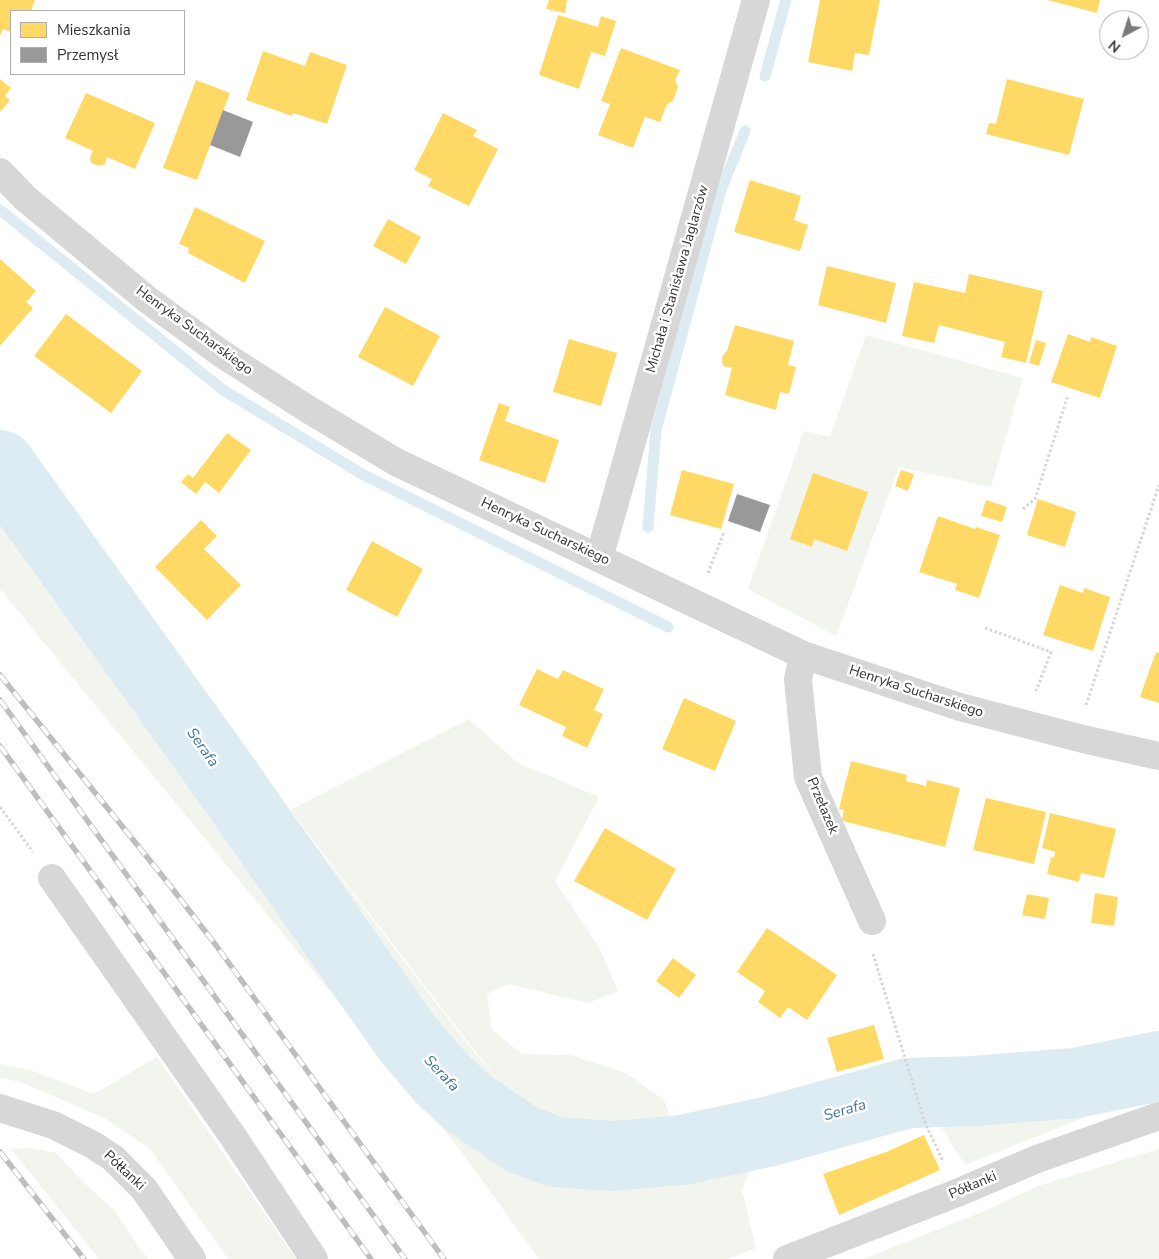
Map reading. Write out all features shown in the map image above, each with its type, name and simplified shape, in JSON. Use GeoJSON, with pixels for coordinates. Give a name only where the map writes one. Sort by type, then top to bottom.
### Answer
{"type":"FeatureCollection","features":[{"type":"Feature","properties":{"kind":"street","name":"Michała i Stanisława Jaglarzów"},"geometry":{"type":"LineString","coordinates":[[599,557],[756,0]]}},
{"type":"Feature","properties":{"kind":"street","name":"Henryka Sucharskiego"},"geometry":{"type":"LineString","coordinates":[[0,172],[26,198],[148,300],[222,354],[306,408],[396,462],[803,655],[960,707],[1083,739],[1159,756]]}},
{"type":"Feature","properties":{"kind":"street","name":"Przełazek"},"geometry":{"type":"LineString","coordinates":[[803,655],[798,680],[808,777],[872,921]]}},
{"type":"Feature","properties":{"kind":"street"},"geometry":{"type":"LineString","coordinates":[[52,878],[232,1135],[314,1259]]}},
{"type":"Feature","properties":{"kind":"street","name":"Półłanki"},"geometry":{"type":"LineString","coordinates":[[0,1108],[67,1131],[113,1158],[144,1189],[192,1259]]}},
{"type":"Feature","properties":{"kind":"street","name":"Półłanki"},"geometry":{"type":"LineString","coordinates":[[787,1259],[957,1193],[1037,1159],[1159,1116]]}},
{"type":"Feature","properties":{"kind":"path"},"geometry":{"type":"LineString","coordinates":[[1023,509],[1035,498],[1068,395]]}},
{"type":"Feature","properties":{"kind":"path"},"geometry":{"type":"LineString","coordinates":[[1083,712],[1159,485]]}},
{"type":"Feature","properties":{"kind":"path"},"geometry":{"type":"LineString","coordinates":[[710,568],[724,532]]}},
{"type":"Feature","properties":{"kind":"path"},"geometry":{"type":"LineString","coordinates":[[985,628],[1051,652],[1034,696]]}},
{"type":"Feature","properties":{"kind":"path"},"geometry":{"type":"LineString","coordinates":[[0,807],[52,878]]}},
{"type":"Feature","properties":{"kind":"path"},"geometry":{"type":"LineString","coordinates":[[872,921],[873,956],[925,1123],[946,1165]]}},
{"type":"Feature","properties":{"kind":"shaded area"},"geometry":{"type":"Polygon","coordinates":[[[866,335],[1023,378],[991,487],[899,467],[836,636],[748,589],[804,431],[830,437],[866,335]]]}},
{"type":"Feature","properties":{"kind":"shaded area"},"geometry":{"type":"Polygon","coordinates":[[[0,432],[466,1042],[515,1101],[290,810],[469,719],[518,763],[599,797],[555,881],[599,947],[618,991],[588,1003],[509,984],[487,994],[492,1030],[522,1054],[570,1055],[626,1073],[664,1100],[672,1123],[907,1064],[994,1054],[1088,1054],[1159,1038],[1159,1092],[1128,1100],[965,1165],[934,1116],[899,1119],[771,1155],[754,1158],[742,1190],[756,1248],[728,1259],[539,1259],[457,1146],[0,589],[0,432]]]}},
{"type":"Feature","properties":{"kind":"shaded area"},"geometry":{"type":"Polygon","coordinates":[[[157,1057],[296,1259],[228,1259],[150,1149],[106,1119],[21,1082],[0,1078],[0,1064],[30,1070],[94,1094],[157,1057]]]}},
{"type":"Feature","properties":{"kind":"shaded area"},"geometry":{"type":"Polygon","coordinates":[[[31,1148],[56,1153],[84,1183],[114,1210],[140,1249],[149,1259],[99,1259],[11,1149],[31,1148]]]}},
{"type":"Feature","properties":{"kind":"shaded area"},"geometry":{"type":"Polygon","coordinates":[[[1159,1149],[1159,1259],[864,1259],[982,1212],[1038,1186],[1159,1149]]]}},
{"type":"Feature","properties":{"kind":"building: Mieszkania"},"geometry":{"type":"Polygon","coordinates":[[[0,0],[35,0],[31,10],[10,10],[10,32],[3,29],[0,36],[0,0]]]}},
{"type":"Feature","properties":{"kind":"building: Mieszkania"},"geometry":{"type":"Polygon","coordinates":[[[549,0],[567,0],[565,13],[546,9],[549,0]]]}},
{"type":"Feature","properties":{"kind":"building: Mieszkania"},"geometry":{"type":"Polygon","coordinates":[[[820,0],[880,0],[869,55],[855,53],[852,71],[808,62],[820,0]]]}},
{"type":"Feature","properties":{"kind":"building: Mieszkania"},"geometry":{"type":"Polygon","coordinates":[[[1047,0],[1100,0],[1097,13],[1047,0]]]}},
{"type":"Feature","properties":{"kind":"building: Mieszkania"},"geometry":{"type":"Polygon","coordinates":[[[558,15],[598,27],[601,16],[616,21],[605,56],[591,52],[579,89],[539,75],[558,15]]]}},
{"type":"Feature","properties":{"kind":"building: Mieszkania"},"geometry":{"type":"Polygon","coordinates":[[[621,48],[680,70],[675,80],[678,87],[673,101],[667,104],[660,122],[645,117],[633,148],[598,135],[610,104],[601,101],[621,48]]]}},
{"type":"Feature","properties":{"kind":"building: Mieszkania"},"geometry":{"type":"Polygon","coordinates":[[[263,51],[305,66],[310,52],[347,65],[327,124],[293,113],[292,116],[246,100],[263,51]]]}},
{"type":"Feature","properties":{"kind":"building: Mieszkania"},"geometry":{"type":"Polygon","coordinates":[[[0,79],[11,88],[5,96],[10,100],[0,112],[0,79]]]}},
{"type":"Feature","properties":{"kind":"building: Mieszkania"},"geometry":{"type":"Polygon","coordinates":[[[1007,79],[1084,99],[1069,155],[986,134],[989,123],[996,124],[1007,79]]]}},
{"type":"Feature","properties":{"kind":"building: Mieszkania"},"geometry":{"type":"Polygon","coordinates":[[[196,80],[230,93],[197,180],[163,168],[196,80]]]}},
{"type":"Feature","properties":{"kind":"building: Mieszkania"},"geometry":{"type":"Polygon","coordinates":[[[86,93],[155,123],[135,169],[107,157],[105,164],[99,166],[91,163],[90,158],[93,151],[65,138],[86,93]]]}},
{"type":"Feature","properties":{"kind":"building: Mieszkania"},"geometry":{"type":"Polygon","coordinates":[[[443,113],[477,130],[473,136],[498,149],[469,206],[428,186],[432,179],[414,170],[443,113]]]}},
{"type":"Feature","properties":{"kind":"building: Mieszkania"},"geometry":{"type":"Polygon","coordinates":[[[750,180],[801,196],[794,220],[808,225],[800,251],[734,232],[750,180]]]}},
{"type":"Feature","properties":{"kind":"building: Mieszkania"},"geometry":{"type":"Polygon","coordinates":[[[195,207],[265,241],[245,283],[188,253],[189,248],[179,244],[195,207]]]}},
{"type":"Feature","properties":{"kind":"building: Mieszkania"},"geometry":{"type":"Polygon","coordinates":[[[388,219],[421,237],[406,264],[373,246],[388,219]]]}},
{"type":"Feature","properties":{"kind":"building: Mieszkania"},"geometry":{"type":"Polygon","coordinates":[[[0,259],[36,291],[26,302],[33,308],[0,346],[0,259]]]}},
{"type":"Feature","properties":{"kind":"building: Mieszkania"},"geometry":{"type":"Polygon","coordinates":[[[827,266],[896,283],[886,323],[818,305],[827,266]]]}},
{"type":"Feature","properties":{"kind":"building: Mieszkania"},"geometry":{"type":"Polygon","coordinates":[[[969,274],[1043,291],[1026,363],[1001,357],[1005,342],[939,325],[934,343],[902,336],[914,282],[965,293],[969,274]]]}},
{"type":"Feature","properties":{"kind":"building: Mieszkania"},"geometry":{"type":"Polygon","coordinates":[[[385,307],[440,336],[413,386],[358,357],[385,307]]]}},
{"type":"Feature","properties":{"kind":"building: Mieszkania"},"geometry":{"type":"Polygon","coordinates":[[[66,314],[142,371],[111,413],[34,356],[66,314]]]}},
{"type":"Feature","properties":{"kind":"building: Mieszkania"},"geometry":{"type":"Polygon","coordinates":[[[735,325],[794,341],[788,365],[796,367],[789,394],[780,392],[776,410],[725,395],[732,368],[723,366],[722,360],[723,355],[727,351],[735,325]]]}},
{"type":"Feature","properties":{"kind":"building: Mieszkania"},"geometry":{"type":"Polygon","coordinates":[[[1068,334],[1090,342],[1091,337],[1117,346],[1100,398],[1051,382],[1068,334]]]}},
{"type":"Feature","properties":{"kind":"building: Mieszkania"},"geometry":{"type":"Polygon","coordinates":[[[569,339],[617,353],[601,406],[553,392],[569,339]]]}},
{"type":"Feature","properties":{"kind":"building: Mieszkania"},"geometry":{"type":"Polygon","coordinates":[[[1036,340],[1046,343],[1039,366],[1029,363],[1036,340]]]}},
{"type":"Feature","properties":{"kind":"building: Mieszkania"},"geometry":{"type":"Polygon","coordinates":[[[499,403],[510,407],[505,421],[559,440],[545,483],[479,460],[499,403]]]}},
{"type":"Feature","properties":{"kind":"building: Mieszkania"},"geometry":{"type":"Polygon","coordinates":[[[227,433],[251,450],[219,493],[205,482],[196,494],[181,482],[188,474],[193,478],[227,433]]]}},
{"type":"Feature","properties":{"kind":"building: Mieszkania"},"geometry":{"type":"Polygon","coordinates":[[[682,470],[734,484],[721,529],[670,515],[682,470]]]}},
{"type":"Feature","properties":{"kind":"building: Mieszkania"},"geometry":{"type":"Polygon","coordinates":[[[901,470],[914,474],[908,491],[895,486],[901,470]]]}},
{"type":"Feature","properties":{"kind":"building: Mieszkania"},"geometry":{"type":"Polygon","coordinates":[[[813,473],[868,492],[847,551],[814,539],[812,547],[790,539],[813,473]]]}},
{"type":"Feature","properties":{"kind":"building: Mieszkania"},"geometry":{"type":"Polygon","coordinates":[[[1038,499],[1076,512],[1065,547],[1027,535],[1038,499]]]}},
{"type":"Feature","properties":{"kind":"building: Mieszkania"},"geometry":{"type":"Polygon","coordinates":[[[986,500],[1007,507],[1002,522],[981,516],[986,500]]]}},
{"type":"Feature","properties":{"kind":"building: Mieszkania"},"geometry":{"type":"Polygon","coordinates":[[[938,516],[975,529],[976,527],[1000,535],[979,598],[955,590],[957,584],[919,572],[938,516]]]}},
{"type":"Feature","properties":{"kind":"building: Mieszkania"},"geometry":{"type":"Polygon","coordinates":[[[201,520],[217,536],[204,549],[241,585],[207,620],[155,567],[201,520]]]}},
{"type":"Feature","properties":{"kind":"building: Mieszkania"},"geometry":{"type":"Polygon","coordinates":[[[372,541],[423,569],[397,617],[346,590],[372,541]]]}},
{"type":"Feature","properties":{"kind":"building: Mieszkania"},"geometry":{"type":"Polygon","coordinates":[[[1060,585],[1083,593],[1084,588],[1110,597],[1093,651],[1043,635],[1060,585]]]}},
{"type":"Feature","properties":{"kind":"building: Mieszkania"},"geometry":{"type":"Polygon","coordinates":[[[1156,652],[1159,653],[1159,703],[1140,697],[1156,652]]]}},
{"type":"Feature","properties":{"kind":"building: Mieszkania"},"geometry":{"type":"Polygon","coordinates":[[[537,669],[558,679],[563,670],[604,689],[594,710],[603,714],[587,748],[562,736],[566,727],[519,705],[537,669]]]}},
{"type":"Feature","properties":{"kind":"building: Mieszkania"},"geometry":{"type":"Polygon","coordinates":[[[684,698],[736,721],[715,771],[662,749],[684,698]]]}},
{"type":"Feature","properties":{"kind":"building: Mieszkania"},"geometry":{"type":"Polygon","coordinates":[[[851,761],[907,775],[906,781],[926,786],[927,780],[960,788],[945,847],[843,821],[844,810],[839,809],[851,761]]]}},
{"type":"Feature","properties":{"kind":"building: Mieszkania"},"geometry":{"type":"Polygon","coordinates":[[[986,798],[1046,812],[1034,864],[973,850],[986,798]]]}},
{"type":"Feature","properties":{"kind":"building: Mieszkania"},"geometry":{"type":"Polygon","coordinates":[[[1050,813],[1116,829],[1104,878],[1081,873],[1079,882],[1047,874],[1051,857],[1054,858],[1055,852],[1042,848],[1050,813]]]}},
{"type":"Feature","properties":{"kind":"building: Mieszkania"},"geometry":{"type":"Polygon","coordinates":[[[605,828],[676,869],[647,920],[574,881],[605,828]]]}},
{"type":"Feature","properties":{"kind":"building: Mieszkania"},"geometry":{"type":"Polygon","coordinates":[[[1095,893],[1118,897],[1114,926],[1091,923],[1095,893]]]}},
{"type":"Feature","properties":{"kind":"building: Mieszkania"},"geometry":{"type":"Polygon","coordinates":[[[1027,894],[1049,898],[1045,919],[1022,915],[1027,894]]]}},
{"type":"Feature","properties":{"kind":"building: Mieszkania"},"geometry":{"type":"Polygon","coordinates":[[[767,928],[837,975],[807,1020],[788,1007],[780,1018],[758,1002],[765,991],[737,972],[767,928]]]}},
{"type":"Feature","properties":{"kind":"building: Mieszkania"},"geometry":{"type":"Polygon","coordinates":[[[673,958],[696,975],[679,998],[656,981],[673,958]]]}},
{"type":"Feature","properties":{"kind":"building: Mieszkania"},"geometry":{"type":"Polygon","coordinates":[[[874,1025],[884,1059],[837,1072],[827,1038],[874,1025]]]}},
{"type":"Feature","properties":{"kind":"building: Mieszkania"},"geometry":{"type":"Polygon","coordinates":[[[924,1135],[940,1170],[839,1215],[823,1174],[886,1152],[924,1135]]]}},
{"type":"Feature","properties":{"kind":"building: Przemysł"},"geometry":{"type":"Polygon","coordinates":[[[223,110],[253,122],[240,157],[210,145],[223,110]]]}},
{"type":"Feature","properties":{"kind":"building: Przemysł"},"geometry":{"type":"Polygon","coordinates":[[[737,494],[770,505],[760,532],[728,521],[737,494]]]}},
{"type":"Feature","properties":{"kind":"waterway"},"geometry":{"type":"LineString","coordinates":[[765,76],[786,0]]}},
{"type":"Feature","properties":{"kind":"waterway"},"geometry":{"type":"LineString","coordinates":[[648,527],[656,430],[721,190],[745,131]]}},
{"type":"Feature","properties":{"kind":"waterway"},"geometry":{"type":"LineString","coordinates":[[0,210],[223,390],[362,474],[668,627]]}},
{"type":"Feature","properties":{"kind":"waterway","name":"Serafa"},"geometry":{"type":"LineString","coordinates":[[0,465],[217,767],[407,1038],[442,1079],[467,1102],[521,1139],[555,1152],[613,1156],[682,1150],[771,1131],[908,1093],[974,1091],[1075,1083],[1159,1066]]}},
{"type":"Feature","properties":{"kind":"railway"},"geometry":{"type":"LineString","coordinates":[[0,675],[215,944],[444,1259]]}},
{"type":"Feature","properties":{"kind":"railway"},"geometry":{"type":"LineString","coordinates":[[0,700],[405,1259]]}},
{"type":"Feature","properties":{"kind":"railway"},"geometry":{"type":"LineString","coordinates":[[0,746],[371,1259]]}},
{"type":"Feature","properties":{"kind":"railway"},"geometry":{"type":"LineString","coordinates":[[0,1152],[84,1259]]}}]}
